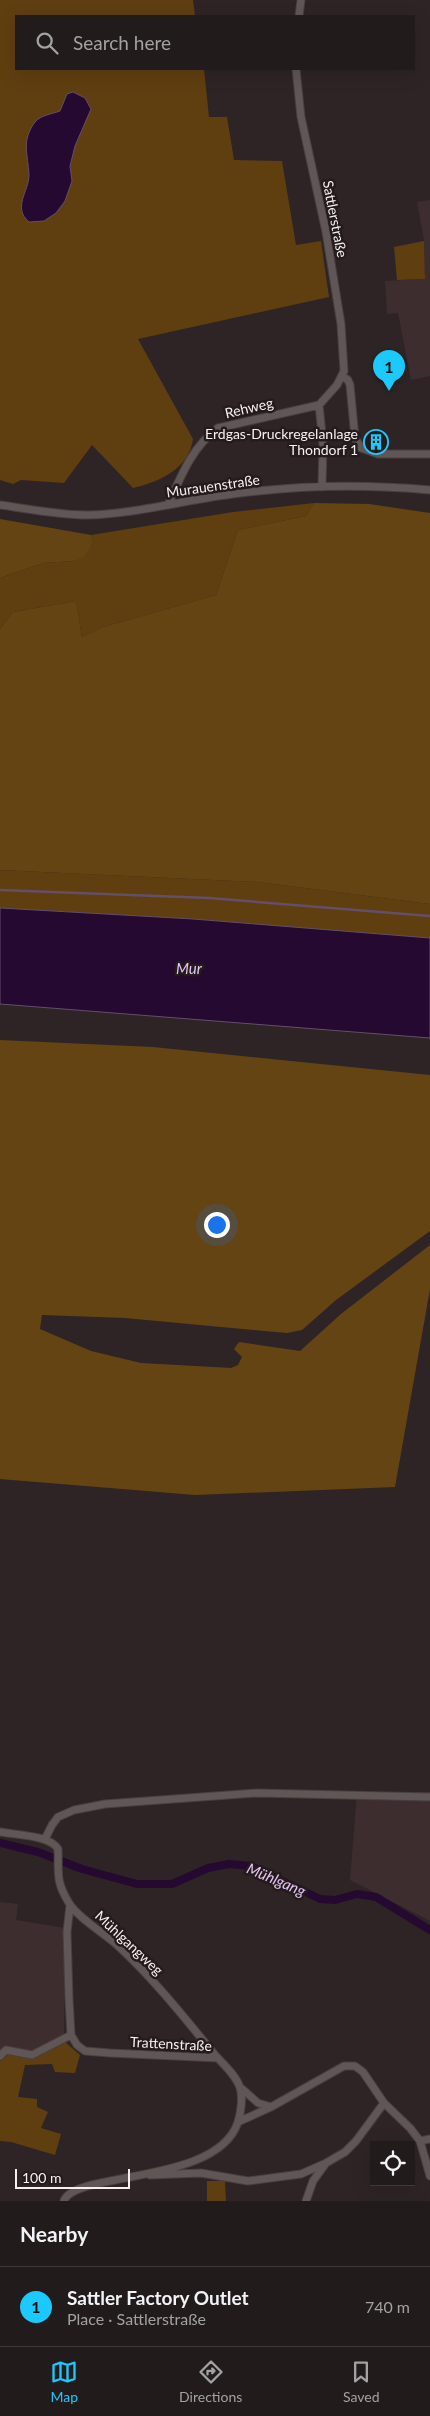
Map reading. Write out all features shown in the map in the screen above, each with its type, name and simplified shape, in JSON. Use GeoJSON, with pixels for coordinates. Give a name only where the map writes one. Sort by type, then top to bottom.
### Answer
{"type":"FeatureCollection","features":[{"type":"Feature","properties":{"kind":"street"},"geometry":{"type":"LineString","coordinates":[[299,15],[301,0]]}},
{"type":"Feature","properties":{"kind":"street","name":"Sattlerstraße"},"geometry":{"type":"LineString","coordinates":[[296,70],[301,117],[326,232],[345,363],[343,376],[350,385],[354,433],[361,448],[378,454],[430,454]]}},
{"type":"Feature","properties":{"kind":"street"},"geometry":{"type":"LineString","coordinates":[[322,487],[323,444],[319,405],[331,393],[343,376]]}},
{"type":"Feature","properties":{"kind":"street","name":"Rehweg"},"geometry":{"type":"LineString","coordinates":[[168,505],[190,458],[200,443],[218,428],[319,405]]}},
{"type":"Feature","properties":{"kind":"street","name":"Murauenstraße"},"geometry":{"type":"LineString","coordinates":[[0,505],[45,513],[87,515],[124,512],[234,494],[322,487],[374,486],[430,490]]}},
{"type":"Feature","properties":{"kind":"street"},"geometry":{"type":"LineString","coordinates":[[0,1832],[45,1839],[58,1817],[74,1810],[105,1804],[257,1793],[430,1797]]}},
{"type":"Feature","properties":{"kind":"street","name":"Mühlgangweg"},"geometry":{"type":"LineString","coordinates":[[45,1839],[56,1844],[58,1882],[70,1905],[118,1945],[153,1981],[218,2058]]}},
{"type":"Feature","properties":{"kind":"street"},"geometry":{"type":"LineString","coordinates":[[0,2056],[6,2050],[32,2055],[71,2035],[67,1932],[70,1905]]}},
{"type":"Feature","properties":{"kind":"street","name":"Trattenstraße"},"geometry":{"type":"LineString","coordinates":[[71,2035],[77,2045],[85,2051],[218,2058],[240,2087],[258,2103],[271,2107]]}},
{"type":"Feature","properties":{"kind":"street"},"geometry":{"type":"LineString","coordinates":[[238,2122],[271,2107],[344,2066],[355,2066],[363,2072],[384,2103],[420,2141],[430,2176]]}},
{"type":"Feature","properties":{"kind":"street"},"geometry":{"type":"LineString","coordinates":[[64,2201],[69,2193],[89,2186],[177,2167],[203,2157],[228,2139],[238,2122],[240,2087]]}},
{"type":"Feature","properties":{"kind":"street"},"geometry":{"type":"LineString","coordinates":[[146,2174],[153,2176],[201,2173],[248,2181],[301,2174],[345,2152],[356,2141],[384,2103]]}},
{"type":"Feature","properties":{"kind":"street"},"geometry":{"type":"LineString","coordinates":[[420,2141],[430,2139]]}},
{"type":"Feature","properties":{"kind":"street"},"geometry":{"type":"LineString","coordinates":[[306,2201],[313,2181],[326,2163]]}},
{"type":"Feature","properties":{"kind":"shaded area"},"geometry":{"type":"Polygon","coordinates":[[[0,0],[193,0],[195,15],[15,15],[15,70],[204,70],[209,117],[227,117],[234,160],[282,161],[296,245],[321,241],[329,297],[138,339],[193,439],[186,458],[171,473],[153,482],[133,488],[92,445],[64,483],[21,480],[13,484],[0,480],[0,0]]]}},
{"type":"Feature","properties":{"kind":"shaded area"},"geometry":{"type":"Polygon","coordinates":[[[430,200],[430,376],[411,380],[398,313],[387,314],[385,281],[425,279],[424,240],[417,202],[430,200]]]}},
{"type":"Feature","properties":{"kind":"shaded area"},"geometry":{"type":"Polygon","coordinates":[[[424,241],[425,279],[397,280],[394,247],[424,241]]]}},
{"type":"Feature","properties":{"kind":"shaded area"},"geometry":{"type":"Polygon","coordinates":[[[314,503],[306,516],[238,530],[216,595],[103,627],[82,637],[76,601],[13,612],[0,629],[0,578],[43,563],[74,561],[93,544],[91,535],[233,512],[314,503]]]}},
{"type":"Feature","properties":{"kind":"shaded area"},"geometry":{"type":"Polygon","coordinates":[[[314,503],[369,504],[430,513],[430,904],[258,882],[0,870],[0,629],[13,612],[76,601],[82,637],[103,627],[216,595],[238,530],[306,516],[314,503]]]}},
{"type":"Feature","properties":{"kind":"shaded area"},"geometry":{"type":"Polygon","coordinates":[[[0,519],[91,535],[93,543],[84,557],[74,561],[43,563],[0,578],[0,519]]]}},
{"type":"Feature","properties":{"kind":"shaded area"},"geometry":{"type":"Polygon","coordinates":[[[0,870],[258,882],[430,904],[430,938],[193,919],[0,908],[0,870]]]}},
{"type":"Feature","properties":{"kind":"shaded area"},"geometry":{"type":"Polygon","coordinates":[[[0,1040],[153,1047],[430,1075],[430,1231],[336,1300],[302,1330],[287,1333],[125,1318],[42,1315],[40,1329],[91,1351],[141,1363],[231,1368],[238,1365],[242,1357],[234,1349],[239,1342],[300,1351],[341,1314],[430,1245],[430,1289],[395,1487],[195,1495],[0,1479],[0,1040]]]}},
{"type":"Feature","properties":{"kind":"shaded area"},"geometry":{"type":"Polygon","coordinates":[[[357,1792],[430,1792],[430,1921],[350,1880],[357,1792]]]}},
{"type":"Feature","properties":{"kind":"shaded area"},"geometry":{"type":"Polygon","coordinates":[[[0,1902],[18,1904],[16,1920],[65,1928],[64,2041],[30,2057],[0,2053],[0,1902]]]}},
{"type":"Feature","properties":{"kind":"shaded area"},"geometry":{"type":"Polygon","coordinates":[[[64,2041],[80,2055],[75,2073],[55,2072],[52,2064],[25,2065],[18,2097],[37,2099],[37,2107],[48,2112],[41,2128],[61,2134],[55,2155],[11,2142],[0,2141],[0,2061],[10,2053],[32,2056],[64,2041]]]}},
{"type":"Feature","properties":{"kind":"shaded area"},"geometry":{"type":"Polygon","coordinates":[[[207,2181],[225,2181],[226,2201],[207,2201],[207,2181]]]}},
{"type":"Feature","properties":{"kind":"water"},"geometry":{"type":"Polygon","coordinates":[[[73,92],[85,98],[91,109],[75,146],[70,166],[72,181],[65,201],[56,213],[44,221],[29,222],[22,211],[29,175],[26,148],[28,135],[37,120],[43,116],[60,111],[67,94],[73,92]]]}},
{"type":"Feature","properties":{"kind":"water","name":"Mur"},"geometry":{"type":"Polygon","coordinates":[[[0,908],[193,919],[430,938],[430,1038],[0,1004],[0,908]]]}},
{"type":"Feature","properties":{"kind":"waterway"},"geometry":{"type":"LineString","coordinates":[[0,890],[209,898],[430,916]]}},
{"type":"Feature","properties":{"kind":"waterway","name":"Mühlgang"},"geometry":{"type":"LineString","coordinates":[[0,1843],[38,1852],[82,1869],[137,1884],[172,1884],[208,1868],[229,1864],[251,1866],[320,1899],[335,1900],[357,1894],[376,1897],[430,1930]]}},
{"type":"Feature","properties":{"kind":"place","name":"Sattler Factory Outlet"},"geometry":{"type":"Point","coordinates":[389,391]}},
{"type":"Feature","properties":{"kind":"place","name":"Erdgas-Druckregelanlage Thondorf 1"},"geometry":{"type":"Point","coordinates":[376,442]}}]}
